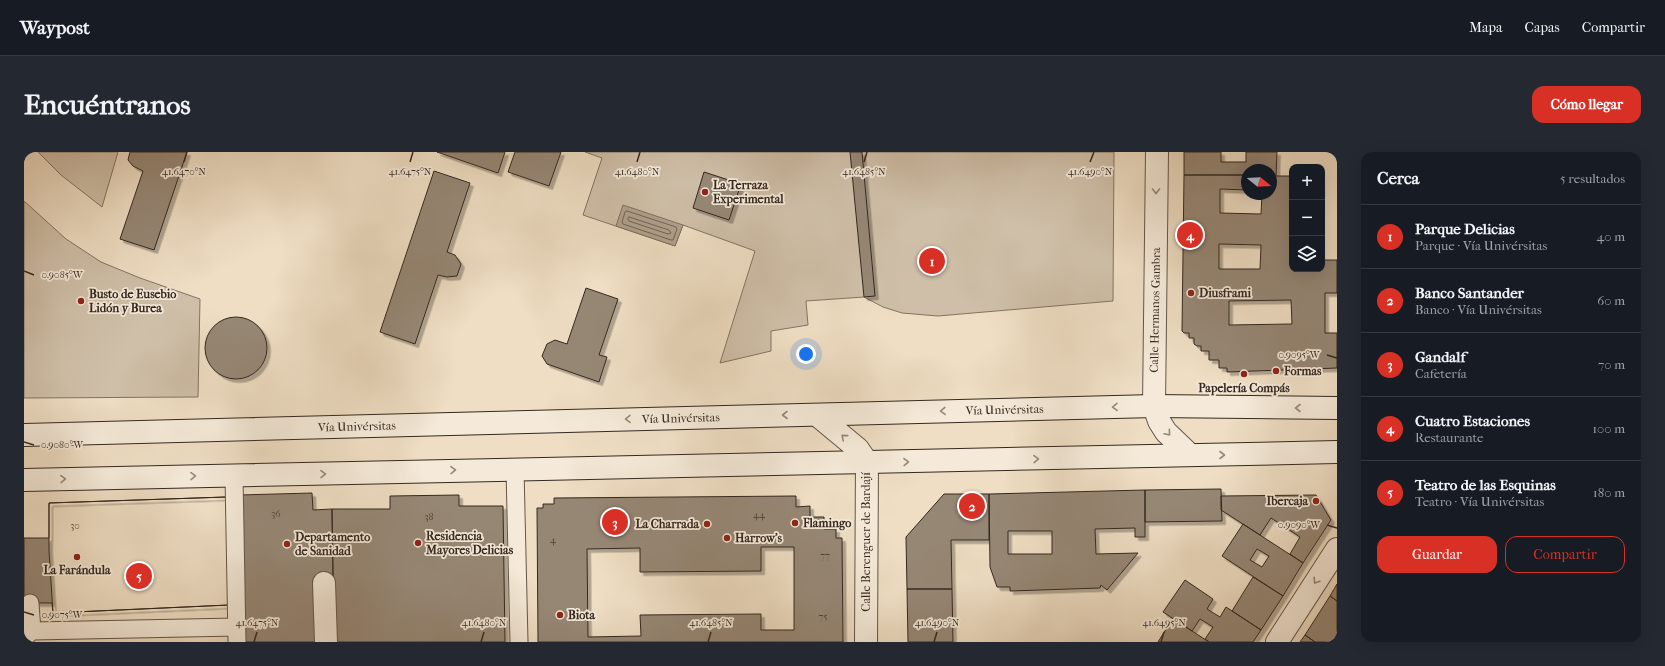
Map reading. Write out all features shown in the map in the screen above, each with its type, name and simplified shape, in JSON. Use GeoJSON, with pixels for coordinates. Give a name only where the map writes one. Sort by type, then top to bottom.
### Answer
{"type":"FeatureCollection","features":[{"type":"Feature","properties":{"kind":"main road","name":"Calle Hermanos Gambra"},"geometry":{"type":"LineString","coordinates":[[1157,152],[1154,406],[1159,421],[1166,432],[1190,455]]}},
{"type":"Feature","properties":{"kind":"main road","name":"Vía Univérsitas"},"geometry":{"type":"LineString","coordinates":[[24,435],[1154,406],[1337,408]]}},
{"type":"Feature","properties":{"kind":"main road","name":"Calle Berenguer de Bardají"},"geometry":{"type":"LineString","coordinates":[[817,415],[858,449],[867,462],[866,642]]}},
{"type":"Feature","properties":{"kind":"main road"},"geometry":{"type":"LineString","coordinates":[[24,480],[1190,455],[1300,454],[1337,452]]}},
{"type":"Feature","properties":{"kind":"main road"},"geometry":{"type":"LineString","coordinates":[[1276,642],[1337,548]]}},
{"type":"Feature","properties":{"kind":"main road"},"geometry":{"type":"LineString","coordinates":[[324,583],[326,642]]}},
{"type":"Feature","properties":{"kind":"street"},"geometry":{"type":"LineString","coordinates":[[515,469],[519,642]]}},
{"type":"Feature","properties":{"kind":"street"},"geometry":{"type":"LineString","coordinates":[[30,603],[28,635],[237,634],[234,476]]}},
{"type":"Feature","properties":{"kind":"shaded area"},"geometry":{"type":"Polygon","coordinates":[[[38,152],[118,152],[102,207],[61,175],[38,152]]]}},
{"type":"Feature","properties":{"kind":"shaded area"},"geometry":{"type":"Polygon","coordinates":[[[585,152],[1114,152],[1113,301],[938,316],[902,313],[883,307],[864,297],[806,301],[808,325],[771,331],[771,351],[720,363],[755,251],[683,225],[675,246],[583,215],[602,158],[585,152]]]}},
{"type":"Feature","properties":{"kind":"shaded area"},"geometry":{"type":"Polygon","coordinates":[[[24,201],[66,239],[101,262],[140,278],[200,299],[198,397],[24,398],[24,201]]]}},
{"type":"Feature","properties":{"kind":"water"},"geometry":{"type":"Polygon","coordinates":[[[623,205],[683,225],[675,246],[616,226],[623,205]]]}},
{"type":"Feature","properties":{"kind":"building"},"geometry":{"type":"Polygon","coordinates":[[[130,152],[187,152],[154,250],[120,239],[143,171],[133,166],[128,160],[130,152]]]}},
{"type":"Feature","properties":{"kind":"building"},"geometry":{"type":"Polygon","coordinates":[[[437,152],[505,152],[498,173],[437,152]]]}},
{"type":"Feature","properties":{"kind":"building"},"geometry":{"type":"Polygon","coordinates":[[[515,152],[561,152],[549,186],[508,172],[515,152]]]}},
{"type":"Feature","properties":{"kind":"building"},"geometry":{"type":"Polygon","coordinates":[[[850,152],[862,152],[875,296],[864,297],[850,152]]]}},
{"type":"Feature","properties":{"kind":"building"},"geometry":{"type":"Polygon","coordinates":[[[1184,152],[1221,152],[1221,162],[1246,162],[1246,152],[1277,152],[1276,164],[1241,164],[1241,175],[1184,175],[1184,152]]]}},
{"type":"Feature","properties":{"kind":"building"},"geometry":{"type":"Polygon","coordinates":[[[434,171],[470,183],[447,252],[455,255],[461,264],[457,276],[447,277],[438,275],[415,344],[380,332],[434,171]]]}},
{"type":"Feature","properties":{"kind":"building"},"geometry":{"type":"Polygon","coordinates":[[[704,172],[741,184],[729,220],[693,208],[704,172]]]}},
{"type":"Feature","properties":{"kind":"building"},"geometry":{"type":"Polygon","coordinates":[[[1184,175],[1241,175],[1241,190],[1220,189],[1220,213],[1261,214],[1262,200],[1277,200],[1277,176],[1289,176],[1289,272],[1325,272],[1325,260],[1337,260],[1337,293],[1325,293],[1325,333],[1337,333],[1337,368],[1227,372],[1227,368],[1219,368],[1219,360],[1209,360],[1209,351],[1201,351],[1201,346],[1194,344],[1194,338],[1189,338],[1189,333],[1184,333],[1182,331],[1184,175]],[[1219,244],[1219,269],[1260,269],[1261,245],[1219,244]],[[1291,300],[1229,301],[1229,325],[1292,324],[1291,300]]]}},
{"type":"Feature","properties":{"kind":"building"},"geometry":{"type":"Polygon","coordinates":[[[586,288],[618,299],[599,355],[607,357],[599,382],[547,364],[542,356],[547,344],[555,340],[567,344],[586,288]]]}},
{"type":"Feature","properties":{"kind":"building"},"geometry":{"type":"Polygon","coordinates":[[[236,317],[253,322],[258,326],[262,331],[267,348],[262,365],[258,370],[253,374],[236,379],[219,374],[214,370],[210,365],[205,348],[210,331],[214,326],[219,322],[236,317]]]}},
{"type":"Feature","properties":{"kind":"building"},"geometry":{"type":"Polygon","coordinates":[[[1221,489],[1222,521],[1145,522],[1145,490],[1221,489]]]}},
{"type":"Feature","properties":{"kind":"building"},"geometry":{"type":"Polygon","coordinates":[[[1145,490],[1145,537],[1135,537],[1135,528],[1095,529],[1096,554],[1138,553],[1107,590],[1101,585],[1100,588],[1010,591],[1010,587],[997,587],[990,567],[989,494],[1145,490]],[[1008,531],[1008,554],[1052,554],[1052,531],[1008,531]]]}},
{"type":"Feature","properties":{"kind":"building","name":"Departamento de Sanidad"},"geometry":{"type":"Polygon","coordinates":[[[312,493],[313,510],[332,509],[333,577],[316,642],[243,642],[240,495],[312,493]]]}},
{"type":"Feature","properties":{"kind":"building"},"geometry":{"type":"Polygon","coordinates":[[[944,494],[989,494],[989,540],[951,540],[952,589],[907,589],[906,537],[944,494]]]}},
{"type":"Feature","properties":{"kind":"building","name":"Residencia Mayores Delicias"},"geometry":{"type":"Polygon","coordinates":[[[459,495],[459,506],[503,506],[505,642],[334,642],[332,509],[390,509],[390,496],[459,495]]]}},
{"type":"Feature","properties":{"kind":"building"},"geometry":{"type":"Polygon","coordinates":[[[1316,495],[1331,520],[1303,563],[1290,554],[1300,537],[1271,518],[1260,535],[1221,510],[1221,496],[1316,495]]]}},
{"type":"Feature","properties":{"kind":"building"},"geometry":{"type":"Polygon","coordinates":[[[796,496],[796,507],[810,506],[810,517],[824,517],[824,529],[836,529],[836,538],[842,538],[843,642],[538,642],[537,508],[543,508],[543,504],[554,504],[554,498],[796,496]],[[761,547],[761,571],[640,572],[640,548],[587,549],[588,637],[641,636],[640,615],[761,614],[761,630],[794,630],[794,547],[761,547]]]}},
{"type":"Feature","properties":{"kind":"building"},"geometry":{"type":"Polygon","coordinates":[[[226,497],[229,605],[53,613],[49,550],[49,503],[226,497]]]}},
{"type":"Feature","properties":{"kind":"building"},"geometry":{"type":"Polygon","coordinates":[[[226,497],[229,605],[53,613],[52,603],[24,603],[24,538],[49,538],[49,503],[226,497]]]}},
{"type":"Feature","properties":{"kind":"building"},"geometry":{"type":"Polygon","coordinates":[[[1243,524],[1303,563],[1283,596],[1222,556],[1243,524]],[[1257,549],[1250,560],[1262,567],[1269,556],[1257,549]]]}},
{"type":"Feature","properties":{"kind":"building"},"geometry":{"type":"Polygon","coordinates":[[[1253,577],[1283,596],[1261,630],[1232,611],[1253,577]]]}},
{"type":"Feature","properties":{"kind":"building"},"geometry":{"type":"Polygon","coordinates":[[[1185,580],[1213,599],[1207,609],[1220,617],[1226,607],[1261,630],[1253,642],[1209,642],[1205,639],[1213,627],[1200,619],[1192,631],[1163,612],[1185,580]]]}},
{"type":"Feature","properties":{"kind":"building"},"geometry":{"type":"Polygon","coordinates":[[[1337,584],[1337,601],[1330,596],[1337,584]]]}},
{"type":"Feature","properties":{"kind":"building"},"geometry":{"type":"Polygon","coordinates":[[[907,589],[952,589],[953,642],[908,642],[907,589]]]}},
{"type":"Feature","properties":{"kind":"building"},"geometry":{"type":"Polygon","coordinates":[[[1330,596],[1337,601],[1337,634],[1335,637],[1337,642],[1315,642],[1305,635],[1330,596]]]}},
{"type":"Feature","properties":{"kind":"building"},"geometry":{"type":"Polygon","coordinates":[[[1176,620],[1209,642],[1158,642],[1168,626],[1171,628],[1176,620]]]}},
{"type":"Feature","properties":{"kind":"building"},"geometry":{"type":"Polygon","coordinates":[[[1305,635],[1315,642],[1300,642],[1305,635]]]}},
{"type":"Feature","properties":{"kind":"place","name":"La Terraza Experimental"},"geometry":{"type":"Point","coordinates":[705,192]}},
{"type":"Feature","properties":{"kind":"place","name":"Cuatro Estaciones"},"geometry":{"type":"Point","coordinates":[1190,235]}},
{"type":"Feature","properties":{"kind":"place","name":"Parque Delicias"},"geometry":{"type":"Point","coordinates":[932,261]}},
{"type":"Feature","properties":{"kind":"place","name":"Diusframi"},"geometry":{"type":"Point","coordinates":[1191,293]}},
{"type":"Feature","properties":{"kind":"place","name":"Busto de Eusebio Lidón y Burea"},"geometry":{"type":"Point","coordinates":[81,301]}},
{"type":"Feature","properties":{"kind":"place","name":"Formas"},"geometry":{"type":"Point","coordinates":[1276,371]}},
{"type":"Feature","properties":{"kind":"place","name":"Papelería Compás"},"geometry":{"type":"Point","coordinates":[1244,374]}},
{"type":"Feature","properties":{"kind":"place","name":"Ibercaja"},"geometry":{"type":"Point","coordinates":[1316,501]}},
{"type":"Feature","properties":{"kind":"place","name":"Banco Santander"},"geometry":{"type":"Point","coordinates":[972,506]}},
{"type":"Feature","properties":{"kind":"place","name":"Gandalf"},"geometry":{"type":"Point","coordinates":[615,522]}},
{"type":"Feature","properties":{"kind":"place","name":"Flamingo"},"geometry":{"type":"Point","coordinates":[795,523]}},
{"type":"Feature","properties":{"kind":"place","name":"La Charrada"},"geometry":{"type":"Point","coordinates":[707,524]}},
{"type":"Feature","properties":{"kind":"place","name":"Harrow's"},"geometry":{"type":"Point","coordinates":[727,538]}},
{"type":"Feature","properties":{"kind":"place","name":"Residencia Mayores Delicias"},"geometry":{"type":"Point","coordinates":[418,543]}},
{"type":"Feature","properties":{"kind":"place","name":"Departamento de Sanidad"},"geometry":{"type":"Point","coordinates":[287,544]}},
{"type":"Feature","properties":{"kind":"place","name":"La Farándula"},"geometry":{"type":"Point","coordinates":[77,557]}},
{"type":"Feature","properties":{"kind":"place","name":"Teatro de las Esquinas"},"geometry":{"type":"Point","coordinates":[139,576]}},
{"type":"Feature","properties":{"kind":"place","name":"Biota"},"geometry":{"type":"Point","coordinates":[560,615]}}]}
